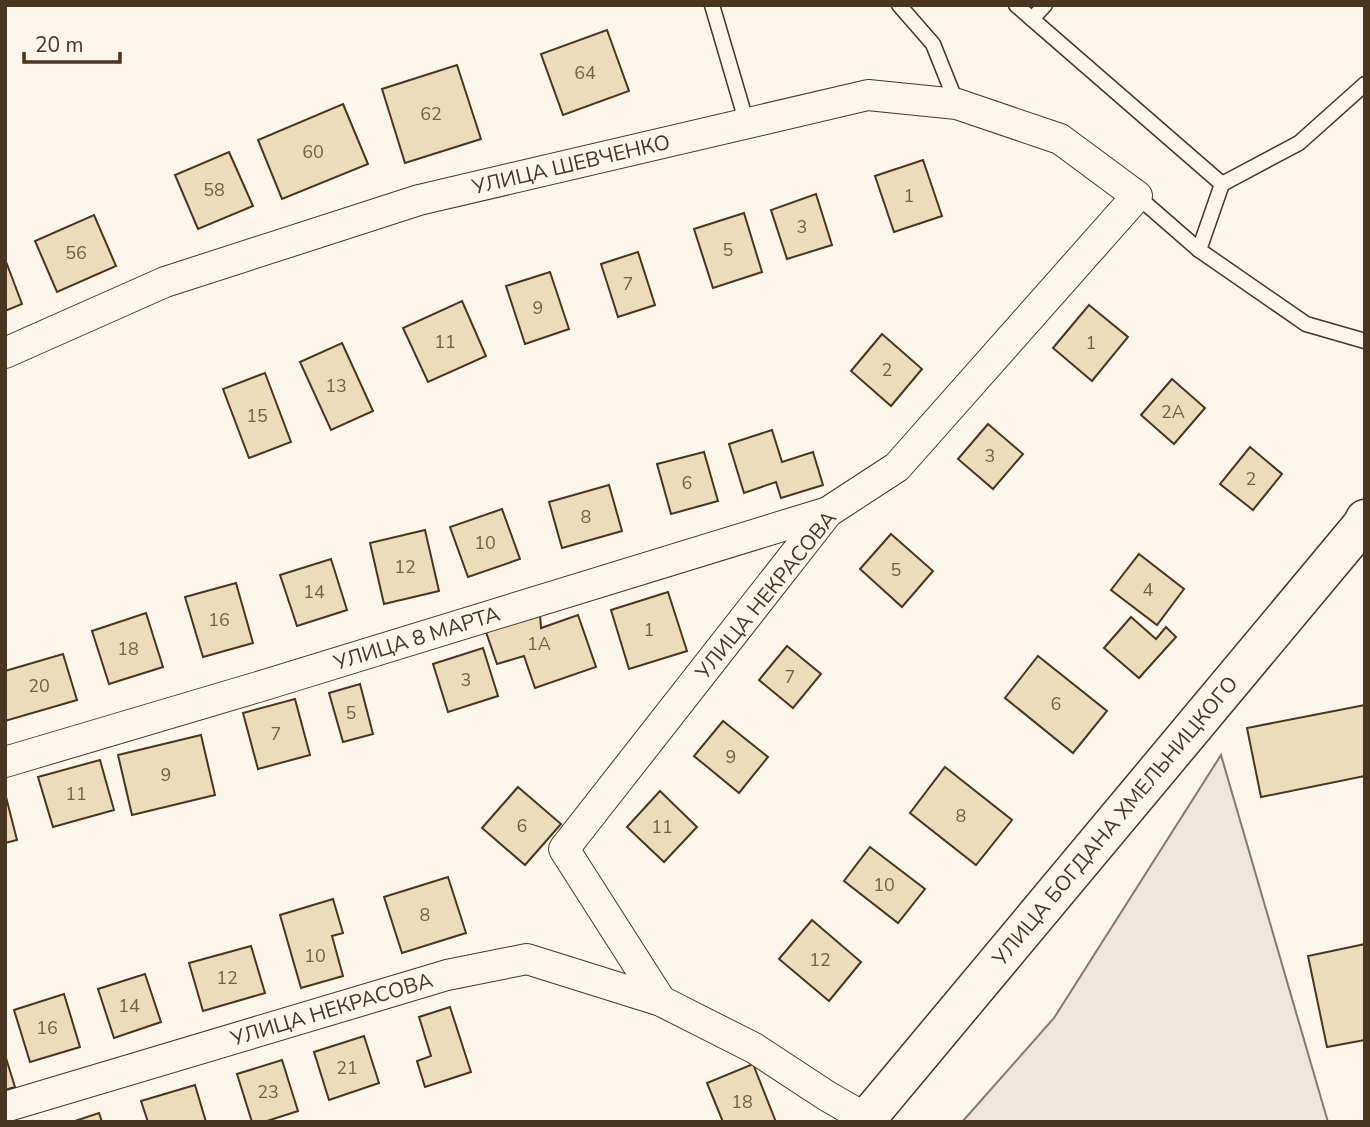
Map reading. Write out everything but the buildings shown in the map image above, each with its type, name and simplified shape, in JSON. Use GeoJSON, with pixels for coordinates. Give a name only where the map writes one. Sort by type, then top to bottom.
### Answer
{"type":"FeatureCollection","features":[{"type":"Feature","properties":{"kind":"street","name":"УЛИЦА ШЕВЧЕНКО"},"geometry":{"type":"LineString","coordinates":[[5,353],[165,282],[419,200],[868,95],[957,104],[1060,139],[1137,196]]}},
{"type":"Feature","properties":{"kind":"street","name":"УЛИЦА НЕКРАСОВА"},"geometry":{"type":"LineString","coordinates":[[661,1001],[564,849],[828,512],[897,467],[1137,196]]}},
{"type":"Feature","properties":{"kind":"street","name":"УЛИЦА 8 МАРТА"},"geometry":{"type":"LineString","coordinates":[[5,762],[828,512]]}},
{"type":"Feature","properties":{"kind":"street","name":"УЛИЦА БОГДАНА ХМЕЛЬНИЦКОГО"},"geometry":{"type":"LineString","coordinates":[[865,1120],[1365,519]]}},
{"type":"Feature","properties":{"kind":"street","name":"УЛИЦА НЕКРАСОВА"},"geometry":{"type":"LineString","coordinates":[[5,1107],[447,975],[527,959],[661,1001],[754,1048],[865,1120]]}},
{"type":"Feature","properties":{"kind":"lane"},"geometry":{"type":"LineString","coordinates":[[712,5],[747,124]]}},
{"type":"Feature","properties":{"kind":"lane"},"geometry":{"type":"LineString","coordinates":[[899,5],[933,44],[957,104]]}},
{"type":"Feature","properties":{"kind":"lane"},"geometry":{"type":"LineString","coordinates":[[1017,5],[1222,184]]}},
{"type":"Feature","properties":{"kind":"lane"},"geometry":{"type":"LineString","coordinates":[[1032,19],[1045,5]]}},
{"type":"Feature","properties":{"kind":"lane"},"geometry":{"type":"LineString","coordinates":[[1199,250],[1222,184],[1298,143],[1365,84]]}},
{"type":"Feature","properties":{"kind":"lane"},"geometry":{"type":"LineString","coordinates":[[1137,196],[1199,250],[1306,324],[1365,341]]}},
{"type":"Feature","properties":{"kind":"shaded area"},"geometry":{"type":"Polygon","coordinates":[[[1221,755],[1328,1122],[962,1122],[1054,1018],[1221,755]]]}}]}
